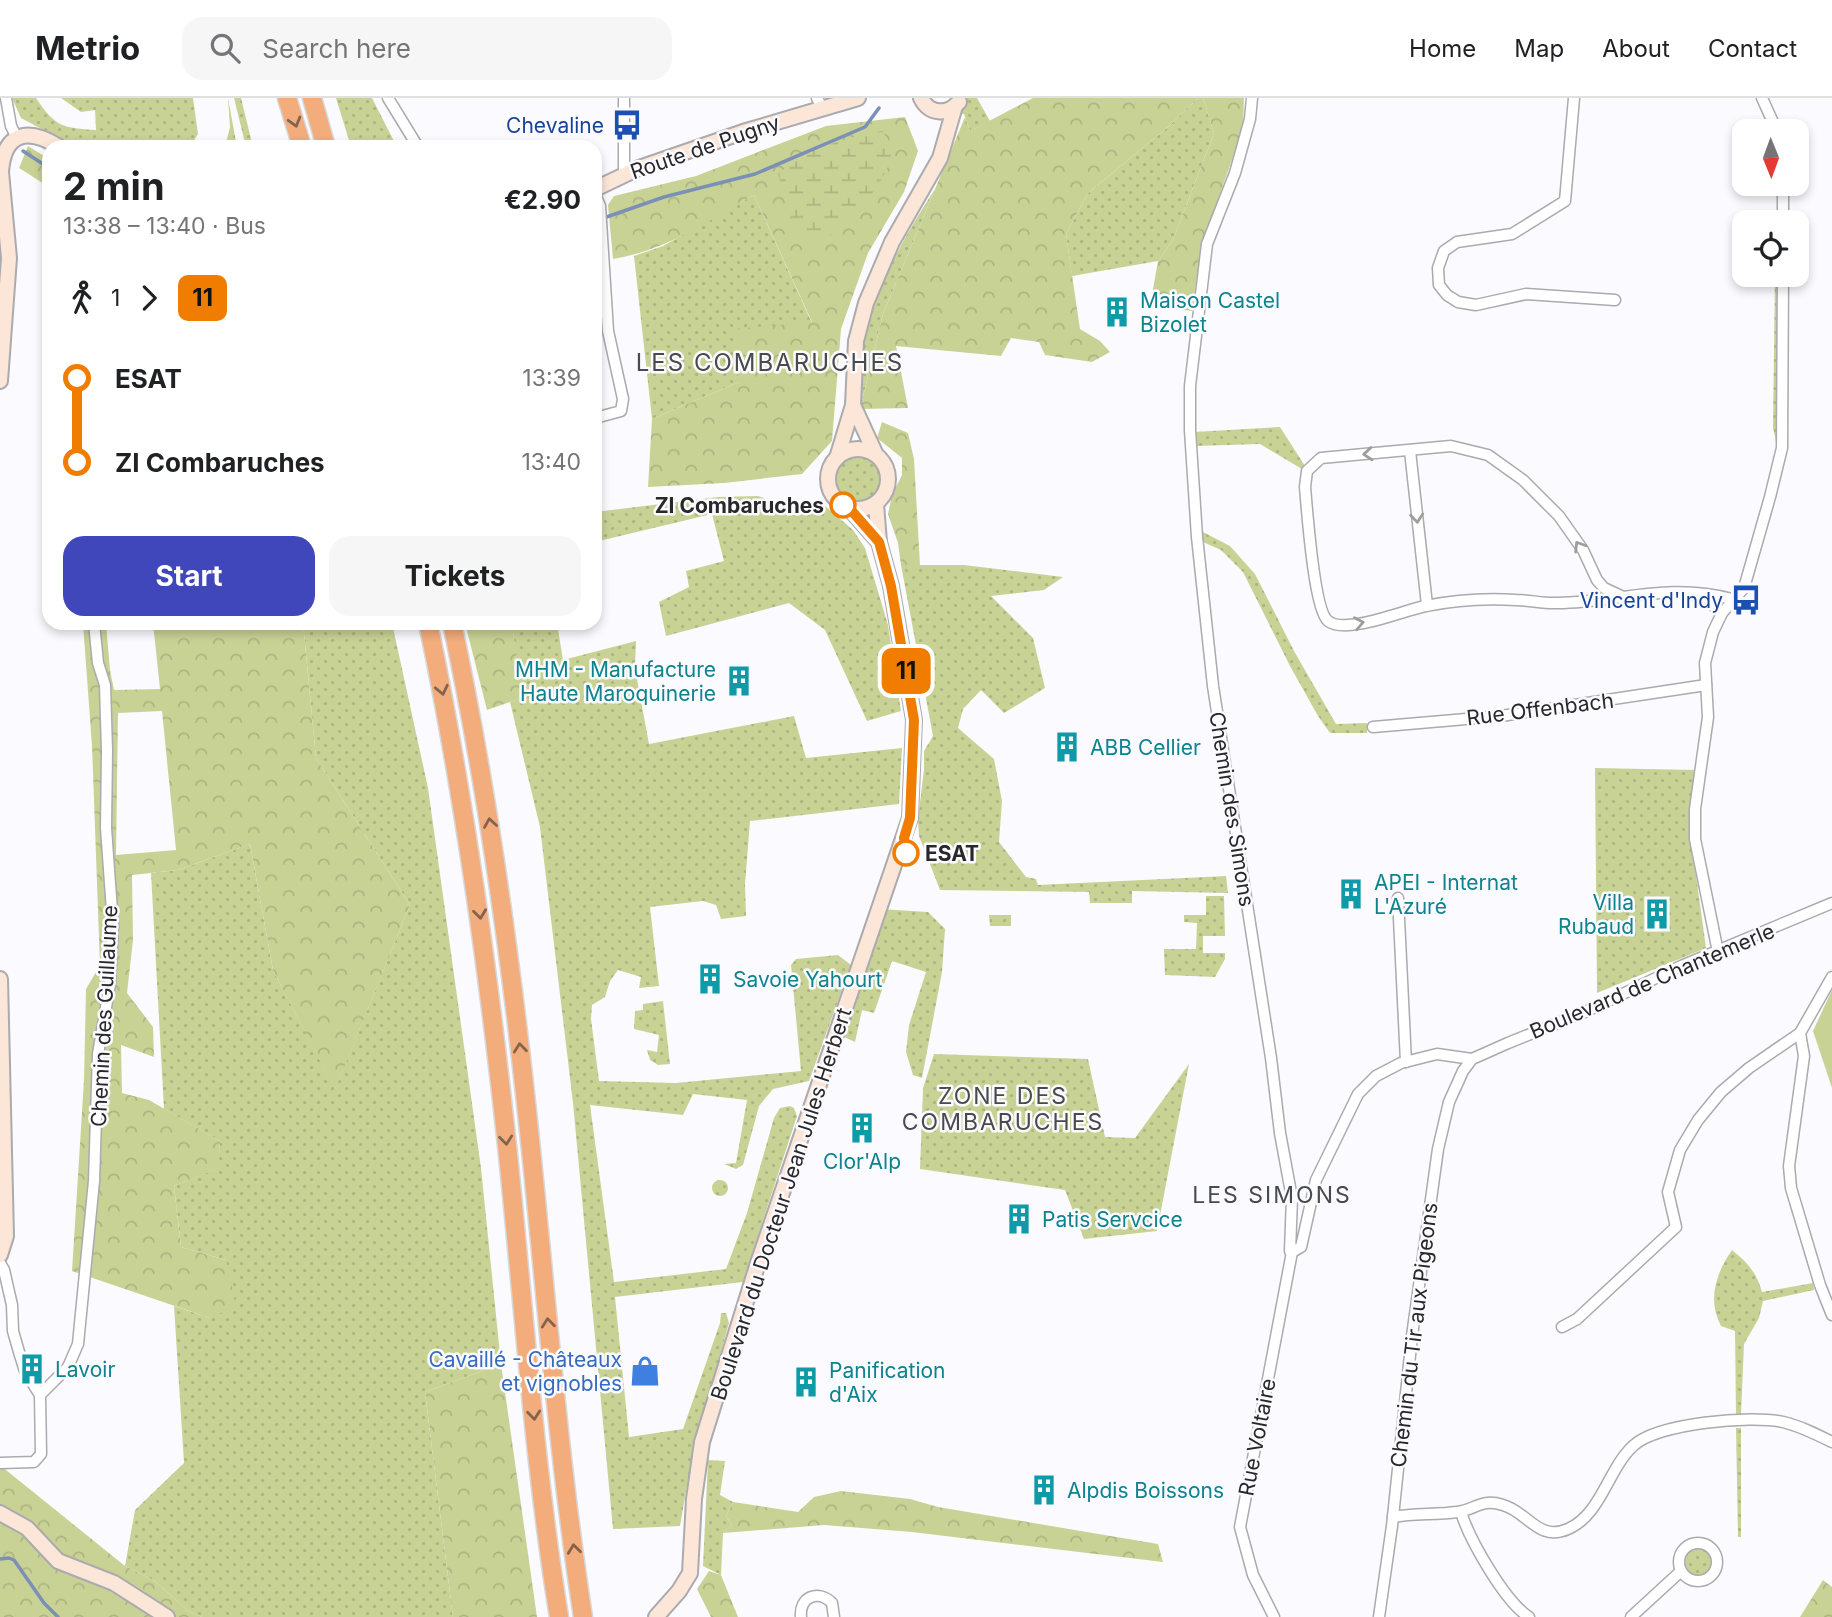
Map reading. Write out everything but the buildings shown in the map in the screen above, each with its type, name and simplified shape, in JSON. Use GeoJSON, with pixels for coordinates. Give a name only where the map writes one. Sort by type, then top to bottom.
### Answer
{"type":"FeatureCollection","features":[{"type":"Feature","properties":{"kind":"highway"},"geometry":{"type":"LineString","coordinates":[[287,98],[300,140]]}},
{"type":"Feature","properties":{"kind":"highway"},"geometry":{"type":"LineString","coordinates":[[312,98],[324,140]]}},
{"type":"Feature","properties":{"kind":"highway"},"geometry":{"type":"LineString","coordinates":[[429,630],[452,741],[476,885],[493,1016],[537,1440],[559,1617]]}},
{"type":"Feature","properties":{"kind":"highway"},"geometry":{"type":"LineString","coordinates":[[453,630],[498,873],[518,1026],[557,1410],[583,1617]]}},
{"type":"Feature","properties":{"kind":"street"},"geometry":{"type":"LineString","coordinates":[[6,98],[11,126],[17,138]]}},
{"type":"Feature","properties":{"kind":"street"},"geometry":{"type":"LineString","coordinates":[[388,98],[414,140]]}},
{"type":"Feature","properties":{"kind":"street"},"geometry":{"type":"LineString","coordinates":[[624,98],[624,174]]}},
{"type":"Feature","properties":{"kind":"street","name":"Route de Pugny"},"geometry":{"type":"LineString","coordinates":[[602,188],[624,174],[819,103],[858,98]]}},
{"type":"Feature","properties":{"kind":"street","name":"Chemin des Simons"},"geometry":{"type":"LineString","coordinates":[[1252,98],[1250,119],[1235,173],[1207,244],[1191,386],[1190,430],[1210,661],[1292,1198],[1292,1233],[1289,1247],[1292,1252]]}},
{"type":"Feature","properties":{"kind":"street"},"geometry":{"type":"LineString","coordinates":[[1574,98],[1565,201],[1512,234],[1457,242],[1444,251],[1438,268],[1439,285],[1447,295],[1458,302],[1476,305],[1526,294],[1615,300]]}},
{"type":"Feature","properties":{"kind":"street"},"geometry":{"type":"LineString","coordinates":[[1762,98],[1772,119]]}},
{"type":"Feature","properties":{"kind":"street"},"geometry":{"type":"LineString","coordinates":[[922,101],[945,112],[958,102]]}},
{"type":"Feature","properties":{"kind":"street"},"geometry":{"type":"LineString","coordinates":[[922,101],[940,134],[940,158]]}},
{"type":"Feature","properties":{"kind":"street"},"geometry":{"type":"LineString","coordinates":[[853,405],[876,455],[886,468],[888,484],[876,504],[859,510],[850,509],[834,498],[829,489],[829,471],[837,457],[853,405],[856,341],[866,303],[892,242],[940,158],[958,102]]}},
{"type":"Feature","properties":{"kind":"street"},"geometry":{"type":"LineString","coordinates":[[0,382],[9,258],[0,172],[8,146],[17,138],[30,135],[47,140]]}},
{"type":"Feature","properties":{"kind":"street"},"geometry":{"type":"LineString","coordinates":[[602,226],[608,331],[623,399],[621,411],[602,416]]}},
{"type":"Feature","properties":{"kind":"street"},"geometry":{"type":"LineString","coordinates":[[1718,952],[1695,839],[1695,809],[1708,717],[1705,663],[1721,613],[1744,588],[1782,448],[1783,287]]}},
{"type":"Feature","properties":{"kind":"street"},"geometry":{"type":"LineString","coordinates":[[1621,596],[1604,588],[1597,580],[1583,550],[1559,516],[1523,480],[1488,455],[1451,446],[1321,458],[1307,471],[1305,486],[1322,614],[1329,622],[1340,626],[1359,624],[1427,605],[1476,600],[1558,603],[1686,592],[1711,593],[1732,599]]}},
{"type":"Feature","properties":{"kind":"street"},"geometry":{"type":"LineString","coordinates":[[837,457],[852,450],[876,455]]}},
{"type":"Feature","properties":{"kind":"street"},"geometry":{"type":"LineString","coordinates":[[1410,451],[1427,605]]}},
{"type":"Feature","properties":{"kind":"street"},"geometry":{"type":"LineString","coordinates":[[876,504],[879,542]]}},
{"type":"Feature","properties":{"kind":"street","name":"Boulevard du Docteur Jean Jules Herbert"},"geometry":{"type":"LineString","coordinates":[[656,1617],[679,1591],[690,1573],[694,1499],[702,1442],[758,1263],[910,818],[914,720],[891,586],[879,542],[850,509]]}},
{"type":"Feature","properties":{"kind":"street"},"geometry":{"type":"LineString","coordinates":[[1584,600],[1593,591],[1597,580]]}},
{"type":"Feature","properties":{"kind":"street"},"geometry":{"type":"LineString","coordinates":[[1686,592],[1709,602],[1721,613]]}},
{"type":"Feature","properties":{"kind":"street","name":"Chemin des Guillaume"},"geometry":{"type":"LineString","coordinates":[[40,1395],[68,1367],[78,1344],[94,1181],[98,1054],[110,984],[113,925],[106,828],[105,685],[98,663],[95,630]]}},
{"type":"Feature","properties":{"kind":"street","name":"Rue Offenbach"},"geometry":{"type":"LineString","coordinates":[[1374,727],[1501,716],[1706,685]]}},
{"type":"Feature","properties":{"kind":"street"},"geometry":{"type":"LineString","coordinates":[[1398,898],[1406,1062]]}},
{"type":"Feature","properties":{"kind":"street","name":"Boulevard de Chantemerle"},"geometry":{"type":"LineString","coordinates":[[1472,1059],[1585,1012],[1681,966],[1832,903]]}},
{"type":"Feature","properties":{"kind":"street"},"geometry":{"type":"LineString","coordinates":[[1562,1328],[1577,1319],[1676,1227],[1668,1192],[1680,1150],[1698,1120],[1721,1092],[1749,1068],[1800,1033],[1832,977]]}},
{"type":"Feature","properties":{"kind":"street"},"geometry":{"type":"LineString","coordinates":[[0,979],[6,1236],[0,1255]]}},
{"type":"Feature","properties":{"kind":"street"},"geometry":{"type":"LineString","coordinates":[[1800,1033],[1804,1056],[1789,1166],[1791,1188],[1832,1315]]}},
{"type":"Feature","properties":{"kind":"street"},"geometry":{"type":"LineString","coordinates":[[1292,1252],[1301,1247],[1316,1180],[1358,1094],[1376,1076],[1406,1062],[1443,1054],[1472,1059]]}},
{"type":"Feature","properties":{"kind":"street"},"geometry":{"type":"LineString","coordinates":[[1443,1054],[1463,1071]]}},
{"type":"Feature","properties":{"kind":"street","name":"Chemin du Tir aux Pigeons"},"geometry":{"type":"LineString","coordinates":[[1379,1617],[1394,1513],[1412,1336],[1438,1149],[1450,1102],[1463,1071],[1472,1059]]}},
{"type":"Feature","properties":{"kind":"street","name":"Rue Voltaire"},"geometry":{"type":"LineString","coordinates":[[1274,1617],[1253,1575],[1240,1527],[1292,1252]]}},
{"type":"Feature","properties":{"kind":"street"},"geometry":{"type":"LineString","coordinates":[[0,1263],[12,1305],[13,1331],[19,1352],[25,1371],[40,1395],[41,1454],[34,1462],[0,1463]]}},
{"type":"Feature","properties":{"kind":"street"},"geometry":{"type":"LineString","coordinates":[[1394,1513],[1461,1512],[1482,1502],[1503,1505],[1522,1516],[1535,1528],[1550,1534],[1568,1529],[1579,1522],[1632,1446],[1647,1435],[1672,1428],[1738,1419],[1771,1420],[1799,1427],[1832,1442]]}},
{"type":"Feature","properties":{"kind":"street"},"geometry":{"type":"LineString","coordinates":[[1461,1512],[1466,1531],[1498,1581],[1522,1613],[1529,1617]]}},
{"type":"Feature","properties":{"kind":"street"},"geometry":{"type":"LineString","coordinates":[[0,1513],[27,1528],[58,1561],[114,1583],[167,1617]]}},
{"type":"Feature","properties":{"kind":"street"},"geometry":{"type":"LineString","coordinates":[[1703,1543],[1713,1551],[1717,1563],[1713,1575],[1708,1579],[1696,1582],[1681,1572],[1678,1559],[1684,1548],[1703,1543]]}},
{"type":"Feature","properties":{"kind":"street"},"geometry":{"type":"LineString","coordinates":[[1631,1617],[1681,1572]]}},
{"type":"Feature","properties":{"kind":"street"},"geometry":{"type":"LineString","coordinates":[[801,1617],[802,1603],[818,1595],[832,1603],[834,1617]]}},
{"type":"Feature","properties":{"kind":"green space"},"geometry":{"type":"Polygon","coordinates":[[[12,98],[36,98],[49,115],[61,124],[96,130],[95,110],[81,112],[61,98],[193,98],[198,134],[194,140],[62,140],[21,118],[12,98]]]}},
{"type":"Feature","properties":{"kind":"green space"},"geometry":{"type":"Polygon","coordinates":[[[228,98],[236,140],[227,140],[230,127],[228,98]]]}},
{"type":"Feature","properties":{"kind":"green space"},"geometry":{"type":"Polygon","coordinates":[[[234,98],[241,98],[251,140],[244,140],[234,98]]]}},
{"type":"Feature","properties":{"kind":"green space"},"geometry":{"type":"Polygon","coordinates":[[[336,98],[372,98],[393,140],[349,140],[336,98]]]}},
{"type":"Feature","properties":{"kind":"green space"},"geometry":{"type":"Polygon","coordinates":[[[967,98],[977,98],[990,121],[970,131],[964,114],[960,114],[967,98]]]}},
{"type":"Feature","properties":{"kind":"green space"},"geometry":{"type":"Polygon","coordinates":[[[1033,98],[1198,98],[1168,127],[1088,193],[1066,234],[1080,329],[1100,341],[1110,352],[1092,362],[1045,355],[1039,342],[1011,338],[1001,356],[896,346],[908,408],[860,409],[883,314],[965,117],[970,131],[1033,98]]]}},
{"type":"Feature","properties":{"kind":"green space"},"geometry":{"type":"Polygon","coordinates":[[[1198,98],[1203,98],[1214,133],[1173,240],[1158,261],[1072,276],[1066,234],[1088,193],[1168,127],[1198,98]]]}},
{"type":"Feature","properties":{"kind":"green space"},"geometry":{"type":"Polygon","coordinates":[[[1203,98],[1244,98],[1243,128],[1201,248],[1192,311],[1150,306],[1158,261],[1173,240],[1214,133],[1203,98]]]}},
{"type":"Feature","properties":{"kind":"green space"},"geometry":{"type":"Polygon","coordinates":[[[905,117],[918,151],[904,192],[868,253],[841,329],[832,441],[802,474],[724,483],[648,487],[652,419],[739,382],[733,329],[812,322],[754,195],[669,242],[613,259],[608,205],[614,196],[696,176],[826,126],[905,117]]]}},
{"type":"Feature","properties":{"kind":"green space"},"geometry":{"type":"Polygon","coordinates":[[[883,131],[893,156],[865,203],[825,240],[797,233],[778,173],[818,148],[863,134],[883,131]]]}},
{"type":"Feature","properties":{"kind":"green space"},"geometry":{"type":"Polygon","coordinates":[[[28,146],[42,155],[42,183],[19,168],[28,146]]]}},
{"type":"Feature","properties":{"kind":"green space"},"geometry":{"type":"Polygon","coordinates":[[[935,189],[883,314],[860,409],[861,355],[872,311],[889,268],[935,189]]]}},
{"type":"Feature","properties":{"kind":"green space"},"geometry":{"type":"Polygon","coordinates":[[[754,195],[812,323],[739,382],[652,419],[634,256],[663,246],[754,195]]]}},
{"type":"Feature","properties":{"kind":"green space"},"geometry":{"type":"Polygon","coordinates":[[[1775,287],[1778,287],[1777,447],[1773,427],[1775,287]]]}},
{"type":"Feature","properties":{"kind":"green space"},"geometry":{"type":"Polygon","coordinates":[[[882,422],[908,433],[914,459],[920,565],[901,565],[898,543],[888,514],[892,495],[902,475],[902,458],[877,438],[882,422]]]}},
{"type":"Feature","properties":{"kind":"green space"},"geometry":{"type":"Polygon","coordinates":[[[1280,427],[1305,466],[1302,469],[1260,444],[1195,446],[1194,432],[1280,427]]]}},
{"type":"Feature","properties":{"kind":"green space"},"geometry":{"type":"Polygon","coordinates":[[[859,456],[876,463],[883,480],[876,497],[859,504],[842,497],[835,480],[842,463],[859,456]]]}},
{"type":"Feature","properties":{"kind":"green space"},"geometry":{"type":"Polygon","coordinates":[[[758,496],[787,506],[824,505],[853,530],[865,548],[888,625],[901,711],[867,721],[825,630],[789,603],[666,636],[659,602],[689,587],[686,571],[724,561],[712,514],[602,540],[602,511],[718,497],[758,496]]]}},
{"type":"Feature","properties":{"kind":"green space"},"geometry":{"type":"Polygon","coordinates":[[[1201,531],[1230,546],[1255,574],[1294,651],[1336,724],[1367,723],[1367,733],[1330,733],[1290,666],[1243,572],[1221,550],[1203,542],[1201,531]]]}},
{"type":"Feature","properties":{"kind":"green space"},"geometry":{"type":"Polygon","coordinates":[[[901,565],[964,565],[1063,577],[1044,590],[991,596],[1033,638],[1045,688],[1004,713],[981,690],[963,709],[958,728],[994,759],[1002,801],[999,842],[1026,877],[1036,879],[1038,885],[1226,876],[1228,893],[1132,891],[1132,903],[1090,903],[1089,892],[940,890],[919,836],[924,751],[933,736],[901,565]]]}},
{"type":"Feature","properties":{"kind":"green space"},"geometry":{"type":"Polygon","coordinates":[[[84,630],[107,630],[114,690],[160,689],[154,630],[304,630],[316,758],[410,905],[335,1090],[273,970],[250,844],[178,870],[132,875],[133,940],[127,993],[153,1027],[154,1057],[121,1045],[122,1093],[149,1100],[220,1141],[219,1168],[174,1186],[181,1247],[226,1260],[236,1306],[210,1318],[72,1271],[84,1080],[86,989],[100,965],[92,746],[84,630]],[[162,711],[118,713],[116,855],[176,850],[162,711]]]}},
{"type":"Feature","properties":{"kind":"green space"},"geometry":{"type":"Polygon","coordinates":[[[304,630],[394,630],[428,788],[481,1168],[501,1364],[425,1392],[453,1617],[202,1617],[188,1611],[155,1581],[125,1566],[135,1510],[184,1463],[174,1306],[210,1318],[226,1260],[181,1247],[174,1186],[218,1168],[220,1141],[164,1109],[151,873],[178,870],[250,844],[273,970],[335,1089],[410,905],[316,758],[304,630]]]}},
{"type":"Feature","properties":{"kind":"green space"},"geometry":{"type":"Polygon","coordinates":[[[467,630],[513,630],[522,698],[487,710],[467,630]]]}},
{"type":"Feature","properties":{"kind":"green space"},"geometry":{"type":"Polygon","coordinates":[[[513,630],[558,630],[563,660],[636,641],[635,668],[649,744],[794,716],[806,758],[902,748],[899,804],[750,821],[745,884],[746,916],[721,919],[716,905],[703,901],[650,907],[659,986],[639,988],[641,977],[618,970],[610,981],[605,997],[592,1005],[591,1019],[599,1081],[676,1083],[801,1071],[791,965],[796,959],[838,955],[851,965],[809,1081],[773,1089],[759,1106],[743,1165],[736,1169],[724,1164],[736,1163],[747,1100],[693,1094],[683,1115],[590,1105],[614,1282],[726,1269],[747,1213],[774,1118],[780,1108],[790,1106],[794,1108],[797,1116],[743,1282],[615,1297],[629,1437],[683,1429],[720,1323],[721,1313],[726,1313],[729,1323],[693,1451],[680,1526],[613,1529],[573,1103],[540,827],[510,702],[521,698],[513,630]]]}},
{"type":"Feature","properties":{"kind":"green space"},"geometry":{"type":"Polygon","coordinates":[[[1595,768],[1697,770],[1691,839],[1706,948],[1597,993],[1595,768]]]}},
{"type":"Feature","properties":{"kind":"green space"},"geometry":{"type":"Polygon","coordinates":[[[1206,896],[1224,896],[1225,936],[1203,936],[1203,953],[1225,953],[1225,959],[1215,977],[1165,975],[1164,949],[1196,949],[1197,923],[1184,922],[1184,915],[1206,915],[1206,896]]]}},
{"type":"Feature","properties":{"kind":"green space"},"geometry":{"type":"Polygon","coordinates":[[[880,909],[928,912],[945,929],[942,972],[922,1078],[913,1075],[906,1052],[909,1025],[926,972],[892,961],[874,1013],[862,1010],[855,1042],[840,1035],[880,909]]]}},
{"type":"Feature","properties":{"kind":"green space"},"geometry":{"type":"Polygon","coordinates":[[[989,915],[1011,915],[1011,926],[990,926],[989,915]]]}},
{"type":"Feature","properties":{"kind":"green space"},"geometry":{"type":"Polygon","coordinates":[[[1832,990],[1832,1088],[1813,1031],[1832,990]]]}},
{"type":"Feature","properties":{"kind":"green space"},"geometry":{"type":"Polygon","coordinates":[[[663,1001],[670,1064],[658,1065],[650,1060],[647,1050],[657,1052],[659,1035],[634,1029],[635,1011],[643,1010],[643,1004],[663,1001]]]}},
{"type":"Feature","properties":{"kind":"green space"},"geometry":{"type":"Polygon","coordinates":[[[934,1054],[1088,1059],[1105,1137],[1135,1138],[1189,1064],[1157,1231],[1084,1239],[1065,1190],[920,1169],[923,1088],[934,1054]]]}},
{"type":"Feature","properties":{"kind":"green space"},"geometry":{"type":"Polygon","coordinates":[[[717,1180],[723,1180],[728,1188],[726,1194],[717,1196],[712,1191],[712,1185],[717,1180]]]}},
{"type":"Feature","properties":{"kind":"green space"},"geometry":{"type":"Polygon","coordinates":[[[1732,1250],[1751,1268],[1762,1292],[1813,1283],[1814,1290],[1763,1301],[1759,1318],[1744,1344],[1741,1415],[1736,1415],[1735,1331],[1721,1326],[1714,1297],[1718,1277],[1732,1250]]]}},
{"type":"Feature","properties":{"kind":"green space"},"geometry":{"type":"Polygon","coordinates":[[[501,1364],[537,1617],[453,1617],[425,1392],[501,1364]]]}},
{"type":"Feature","properties":{"kind":"green space"},"geometry":{"type":"Polygon","coordinates":[[[1736,1428],[1741,1428],[1741,1537],[1738,1537],[1736,1428]]]}},
{"type":"Feature","properties":{"kind":"green space"},"geometry":{"type":"Polygon","coordinates":[[[708,1460],[725,1461],[720,1495],[733,1502],[726,1516],[732,1525],[723,1533],[721,1575],[703,1566],[708,1460]]]}},
{"type":"Feature","properties":{"kind":"green space"},"geometry":{"type":"Polygon","coordinates":[[[0,1462],[6,1470],[125,1566],[155,1581],[188,1611],[202,1617],[0,1617],[0,1462]]]}},
{"type":"Feature","properties":{"kind":"green space"},"geometry":{"type":"Polygon","coordinates":[[[841,1491],[910,1499],[938,1507],[1158,1544],[1163,1562],[912,1532],[824,1525],[723,1533],[732,1525],[726,1516],[733,1502],[798,1512],[814,1497],[841,1491]]]}},
{"type":"Feature","properties":{"kind":"green space"},"geometry":{"type":"Polygon","coordinates":[[[1699,1548],[1709,1552],[1713,1562],[1709,1572],[1699,1576],[1689,1572],[1685,1562],[1689,1552],[1699,1548]]]}},
{"type":"Feature","properties":{"kind":"green space"},"geometry":{"type":"Polygon","coordinates":[[[709,1571],[721,1575],[738,1617],[711,1617],[697,1589],[709,1571]]]}},
{"type":"Feature","properties":{"kind":"green space"},"geometry":{"type":"Polygon","coordinates":[[[1823,1580],[1832,1587],[1832,1617],[1800,1617],[1823,1580]]]}},
{"type":"Feature","properties":{"kind":"waterway"},"geometry":{"type":"LineString","coordinates":[[602,219],[664,197],[755,174],[865,127],[879,108]]}},
{"type":"Feature","properties":{"kind":"waterway"},"geometry":{"type":"LineString","coordinates":[[23,151],[42,163]]}},
{"type":"Feature","properties":{"kind":"waterway"},"geometry":{"type":"LineString","coordinates":[[0,1559],[14,1560],[44,1603],[58,1617]]}},
{"type":"Feature","properties":{"kind":"bus line","name":"11"},"geometry":{"type":"LineString","coordinates":[[843,505],[850,509],[879,542],[891,586],[914,720],[910,818],[904,838],[906,853]]}},
{"type":"Feature","properties":{"kind":"place","name":"Chevaline"},"geometry":{"type":"Point","coordinates":[627,125]}},
{"type":"Feature","properties":{"kind":"place","name":"Maison Castel Bizolet"},"geometry":{"type":"Point","coordinates":[1117,312]}},
{"type":"Feature","properties":{"kind":"place","name":"ZI Combaruches"},"geometry":{"type":"Point","coordinates":[843,505]}},
{"type":"Feature","properties":{"kind":"place","name":"Vincent d'Indy"},"geometry":{"type":"Point","coordinates":[1746,600]}},
{"type":"Feature","properties":{"kind":"place","name":"MHM - Manufacture Haute Maroquinerie"},"geometry":{"type":"Point","coordinates":[739,681]}},
{"type":"Feature","properties":{"kind":"place","name":"ABB Cellier"},"geometry":{"type":"Point","coordinates":[1067,747]}},
{"type":"Feature","properties":{"kind":"place","name":"ESAT"},"geometry":{"type":"Point","coordinates":[906,853]}},
{"type":"Feature","properties":{"kind":"place","name":"APEI - Internat L'Azuré"},"geometry":{"type":"Point","coordinates":[1351,894]}},
{"type":"Feature","properties":{"kind":"place","name":"Villa Rubaud"},"geometry":{"type":"Point","coordinates":[1657,914]}},
{"type":"Feature","properties":{"kind":"place","name":"Savoie Yahourt"},"geometry":{"type":"Point","coordinates":[710,979]}},
{"type":"Feature","properties":{"kind":"place","name":"Clor'Alp"},"geometry":{"type":"Point","coordinates":[862,1128]}},
{"type":"Feature","properties":{"kind":"place","name":"Patis Servcice"},"geometry":{"type":"Point","coordinates":[1019,1219]}},
{"type":"Feature","properties":{"kind":"place","name":"Lavoir"},"geometry":{"type":"Point","coordinates":[32,1369]}},
{"type":"Feature","properties":{"kind":"place","name":"Cavaillé - Châteaux et vignobles"},"geometry":{"type":"Point","coordinates":[645,1371]}},
{"type":"Feature","properties":{"kind":"place","name":"Panification d'Aix"},"geometry":{"type":"Point","coordinates":[806,1382]}},
{"type":"Feature","properties":{"kind":"place","name":"Alpdis Boissons"},"geometry":{"type":"Point","coordinates":[1044,1490]}},
{"type":"Feature","properties":{"kind":"district","name":"LES COMBARUCHES"},"geometry":{"type":"Point","coordinates":[770,362]}},
{"type":"Feature","properties":{"kind":"district","name":"ZONE DES COMBARUCHES"},"geometry":{"type":"Point","coordinates":[1003,1109]}},
{"type":"Feature","properties":{"kind":"district","name":"LES SIMONS"},"geometry":{"type":"Point","coordinates":[1272,1195]}}]}
